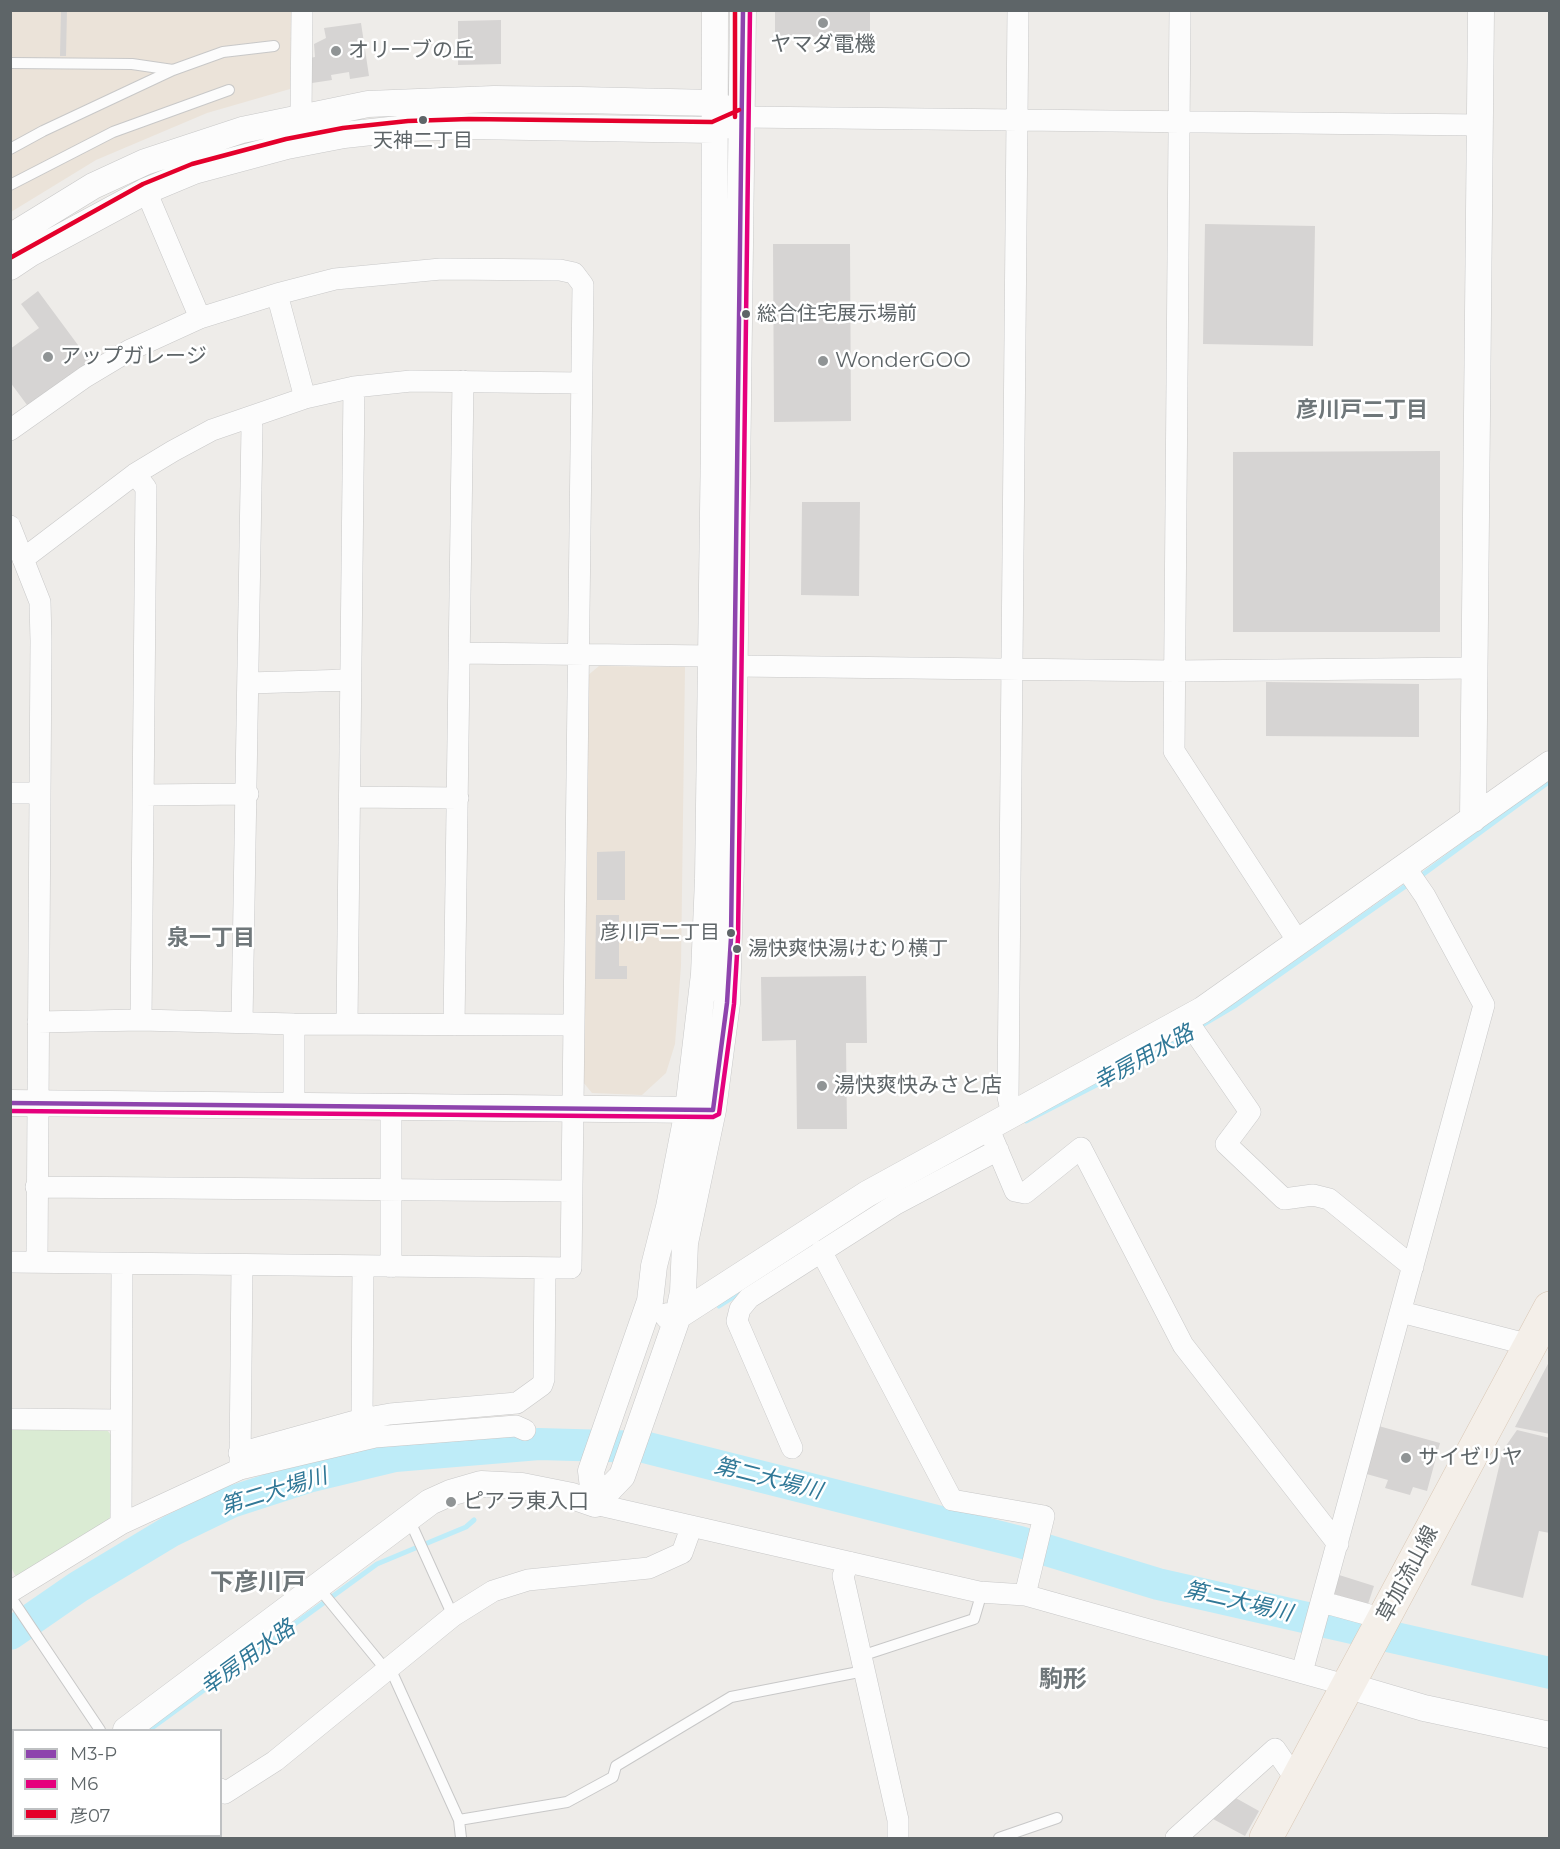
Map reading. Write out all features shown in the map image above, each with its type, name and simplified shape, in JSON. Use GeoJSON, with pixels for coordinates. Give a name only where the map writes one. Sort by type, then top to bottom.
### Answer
{"type":"FeatureCollection","features":[{"type":"Feature","properties":{"kind":"main road","name":"草加流山線"},"geometry":{"type":"LineString","coordinates":[[1266,1839],[1550,1308]]}},
{"type":"Feature","properties":{"kind":"street"},"geometry":{"type":"LineString","coordinates":[[302,10],[302,116]]}},
{"type":"Feature","properties":{"kind":"street"},"geometry":{"type":"LineString","coordinates":[[595,1504],[622,1476],[678,1316],[684,1292],[685,1243],[701,1110],[711,656],[715,10]]}},
{"type":"Feature","properties":{"kind":"street"},"geometry":{"type":"LineString","coordinates":[[595,1504],[591,1471],[647,1316],[654,1266],[669,1207],[701,1110],[727,1003],[735,666],[743,10]]}},
{"type":"Feature","properties":{"kind":"street"},"geometry":{"type":"LineString","coordinates":[[1012,1114],[1008,1097],[1018,10]]}},
{"type":"Feature","properties":{"kind":"street"},"geometry":{"type":"LineString","coordinates":[[1180,10],[1174,751],[1299,944]]}},
{"type":"Feature","properties":{"kind":"street"},"geometry":{"type":"LineString","coordinates":[[1473,819],[1481,10]]}},
{"type":"Feature","properties":{"kind":"street"},"geometry":{"type":"LineString","coordinates":[[10,237],[93,186],[146,162],[242,130],[368,104],[494,99],[714,102],[741,117]]}},
{"type":"Feature","properties":{"kind":"street"},"geometry":{"type":"LineString","coordinates":[[10,267],[31,253],[146,191],[194,171],[287,146],[344,135],[408,128],[469,126],[714,130],[741,117],[1480,125]]}},
{"type":"Feature","properties":{"kind":"street"},"geometry":{"type":"LineString","coordinates":[[146,191],[200,318]]}},
{"type":"Feature","properties":{"kind":"street"},"geometry":{"type":"LineString","coordinates":[[10,430],[94,371],[130,350],[200,318],[335,279],[441,269],[560,270],[574,273],[583,285],[571,1268],[122,1265],[10,1262]]}},
{"type":"Feature","properties":{"kind":"street"},"geometry":{"type":"LineString","coordinates":[[277,294],[305,398]]}},
{"type":"Feature","properties":{"kind":"street"},"geometry":{"type":"LineString","coordinates":[[22,559],[135,474],[212,430],[305,398],[354,387],[411,381],[581,382]]}},
{"type":"Feature","properties":{"kind":"street"},"geometry":{"type":"LineString","coordinates":[[454,1025],[463,381]]}},
{"type":"Feature","properties":{"kind":"street"},"geometry":{"type":"LineString","coordinates":[[347,1024],[354,387]]}},
{"type":"Feature","properties":{"kind":"street"},"geometry":{"type":"LineString","coordinates":[[242,1022],[248,794],[252,427],[248,418]]}},
{"type":"Feature","properties":{"kind":"street"},"geometry":{"type":"LineString","coordinates":[[135,474],[146,488],[141,1020]]}},
{"type":"Feature","properties":{"kind":"street"},"geometry":{"type":"LineString","coordinates":[[10,526],[40,602],[42,689],[37,1262]]}},
{"type":"Feature","properties":{"kind":"street"},"geometry":{"type":"LineString","coordinates":[[460,653],[711,656]]}},
{"type":"Feature","properties":{"kind":"street"},"geometry":{"type":"LineString","coordinates":[[735,666],[1175,671],[1475,668]]}},
{"type":"Feature","properties":{"kind":"street"},"geometry":{"type":"LineString","coordinates":[[249,683],[350,680]]}},
{"type":"Feature","properties":{"kind":"street"},"geometry":{"type":"LineString","coordinates":[[792,1448],[737,1321],[740,1309],[749,1298],[896,1204],[993,1138],[1012,1114],[1190,1026],[1299,944],[1412,877],[1473,819],[1550,764]]}},
{"type":"Feature","properties":{"kind":"street"},"geometry":{"type":"LineString","coordinates":[[10,793],[40,793]]}},
{"type":"Feature","properties":{"kind":"street"},"geometry":{"type":"LineString","coordinates":[[144,795],[248,794]]}},
{"type":"Feature","properties":{"kind":"street"},"geometry":{"type":"LineString","coordinates":[[350,797],[458,798]]}},
{"type":"Feature","properties":{"kind":"street"},"geometry":{"type":"LineString","coordinates":[[1302,1672],[1484,1005],[1412,877]]}},
{"type":"Feature","properties":{"kind":"street"},"geometry":{"type":"LineString","coordinates":[[38,1022],[141,1020],[294,1024],[573,1025]]}},
{"type":"Feature","properties":{"kind":"street"},"geometry":{"type":"LineString","coordinates":[[294,1024],[294,1106]]}},
{"type":"Feature","properties":{"kind":"street"},"geometry":{"type":"LineString","coordinates":[[1190,1026],[1250,1112],[1226,1144],[1284,1199],[1313,1195],[1329,1199],[1413,1267]]}},
{"type":"Feature","properties":{"kind":"street"},"geometry":{"type":"LineString","coordinates":[[10,1103],[701,1110]]}},
{"type":"Feature","properties":{"kind":"street"},"geometry":{"type":"LineString","coordinates":[[391,1107],[391,1267]]}},
{"type":"Feature","properties":{"kind":"street"},"geometry":{"type":"LineString","coordinates":[[647,1316],[678,1316],[867,1194],[993,1138]]}},
{"type":"Feature","properties":{"kind":"street"},"geometry":{"type":"LineString","coordinates":[[993,1138],[1016,1191],[1025,1193],[1081,1148],[1183,1345],[1338,1544]]}},
{"type":"Feature","properties":{"kind":"street"},"geometry":{"type":"LineString","coordinates":[[36,1187],[572,1191]]}},
{"type":"Feature","properties":{"kind":"street"},"geometry":{"type":"LineString","coordinates":[[821,1251],[952,1500],[1044,1516],[1027,1586]]}},
{"type":"Feature","properties":{"kind":"street"},"geometry":{"type":"LineString","coordinates":[[120,1524],[122,1265]]}},
{"type":"Feature","properties":{"kind":"street"},"geometry":{"type":"LineString","coordinates":[[239,1461],[242,1266]]}},
{"type":"Feature","properties":{"kind":"street"},"geometry":{"type":"LineString","coordinates":[[362,1419],[363,1267]]}},
{"type":"Feature","properties":{"kind":"street"},"geometry":{"type":"LineString","coordinates":[[10,1594],[120,1524],[239,1461],[362,1419],[390,1414],[517,1403],[542,1384],[545,1268]]}},
{"type":"Feature","properties":{"kind":"street"},"geometry":{"type":"LineString","coordinates":[[1401,1312],[1530,1345]]}},
{"type":"Feature","properties":{"kind":"street"},"geometry":{"type":"LineString","coordinates":[[10,1419],[120,1420]]}},
{"type":"Feature","properties":{"kind":"street"},"geometry":{"type":"LineString","coordinates":[[239,1461],[375,1437],[506,1427],[525,1430]]}},
{"type":"Feature","properties":{"kind":"street"},"geometry":{"type":"LineString","coordinates":[[129,1729],[325,1596],[413,1527],[430,1502],[450,1493],[481,1484],[530,1488],[572,1496],[691,1528],[982,1592],[1027,1586],[1302,1672],[1356,1674],[1424,1708],[1550,1735]]}},
{"type":"Feature","properties":{"kind":"street"},"geometry":{"type":"LineString","coordinates":[[222,1790],[225,1793],[275,1761],[453,1616],[493,1591],[514,1582],[649,1568],[682,1553],[691,1528]]}},
{"type":"Feature","properties":{"kind":"street"},"geometry":{"type":"LineString","coordinates":[[849,1562],[843,1576],[898,1820],[898,1839]]}},
{"type":"Feature","properties":{"kind":"street"},"geometry":{"type":"LineString","coordinates":[[1322,1602],[1384,1619]]}},
{"type":"Feature","properties":{"kind":"street"},"geometry":{"type":"LineString","coordinates":[[1176,1839],[1275,1749],[1297,1781]]}},
{"type":"Feature","properties":{"kind":"lane"},"geometry":{"type":"LineString","coordinates":[[10,149],[43,131],[173,70],[223,52],[274,46]]}},
{"type":"Feature","properties":{"kind":"lane"},"geometry":{"type":"LineString","coordinates":[[10,63],[132,64],[173,70]]}},
{"type":"Feature","properties":{"kind":"lane"},"geometry":{"type":"LineString","coordinates":[[10,185],[113,132],[229,90]]}},
{"type":"Feature","properties":{"kind":"lane"},"geometry":{"type":"LineString","coordinates":[[413,1527],[453,1616]]}},
{"type":"Feature","properties":{"kind":"lane"},"geometry":{"type":"LineString","coordinates":[[459,1820],[567,1802],[613,1777],[616,1766],[731,1697],[863,1663],[975,1619],[982,1592]]}},
{"type":"Feature","properties":{"kind":"lane"},"geometry":{"type":"LineString","coordinates":[[10,1594],[99,1729]]}},
{"type":"Feature","properties":{"kind":"lane"},"geometry":{"type":"LineString","coordinates":[[325,1596],[388,1669],[459,1820],[461,1839]]}},
{"type":"Feature","properties":{"kind":"lane"},"geometry":{"type":"LineString","coordinates":[[999,1839],[1057,1818]]}},
{"type":"Feature","properties":{"kind":"shaded area"},"geometry":{"type":"Polygon","coordinates":[[[11,11],[291,11],[290,89],[207,113],[96,160],[11,212],[11,11]]]}},
{"type":"Feature","properties":{"kind":"shaded area"},"geometry":{"type":"Polygon","coordinates":[[[599,666],[685,667],[681,966],[675,1044],[666,1073],[642,1095],[592,1093],[583,1082],[587,676],[599,666]]]}},
{"type":"Feature","properties":{"kind":"green space"},"geometry":{"type":"Polygon","coordinates":[[[10,1428],[106,1429],[113,1437],[111,1516],[105,1524],[24,1576],[15,1575],[11,1567],[10,1428]]]}},
{"type":"Feature","properties":{"kind":"building"},"geometry":{"type":"Polygon","coordinates":[[[61,10],[67,10],[66,56],[60,56],[61,10]]]}},
{"type":"Feature","properties":{"kind":"building","name":"ヤマダ電機"},"geometry":{"type":"Polygon","coordinates":[[[775,10],[870,10],[870,36],[775,37],[775,10]]]}},
{"type":"Feature","properties":{"kind":"building"},"geometry":{"type":"Polygon","coordinates":[[[501,20],[501,64],[458,65],[458,21],[501,20]]]}},
{"type":"Feature","properties":{"kind":"building"},"geometry":{"type":"Polygon","coordinates":[[[361,23],[369,76],[350,79],[349,72],[331,75],[332,80],[312,83],[309,58],[315,57],[314,44],[326,38],[324,28],[361,23]]]}},
{"type":"Feature","properties":{"kind":"building"},"geometry":{"type":"Polygon","coordinates":[[[1205,224],[1315,226],[1313,346],[1203,344],[1205,224]]]}},
{"type":"Feature","properties":{"kind":"building"},"geometry":{"type":"Polygon","coordinates":[[[773,244],[850,244],[851,421],[774,422],[773,244]]]}},
{"type":"Feature","properties":{"kind":"building","name":"アップガレージ"},"geometry":{"type":"Polygon","coordinates":[[[38,291],[92,364],[30,409],[10,382],[10,349],[39,328],[21,304],[38,291]]]}},
{"type":"Feature","properties":{"kind":"building"},"geometry":{"type":"Polygon","coordinates":[[[1440,451],[1440,632],[1233,632],[1233,452],[1440,451]]]}},
{"type":"Feature","properties":{"kind":"building"},"geometry":{"type":"Polygon","coordinates":[[[802,502],[860,502],[859,596],[801,595],[802,502]]]}},
{"type":"Feature","properties":{"kind":"building"},"geometry":{"type":"Polygon","coordinates":[[[1266,682],[1419,684],[1419,737],[1266,736],[1266,682]]]}},
{"type":"Feature","properties":{"kind":"building"},"geometry":{"type":"Polygon","coordinates":[[[625,851],[625,900],[597,900],[597,852],[625,851]]]}},
{"type":"Feature","properties":{"kind":"building"},"geometry":{"type":"Polygon","coordinates":[[[596,915],[619,915],[619,966],[627,966],[627,979],[595,979],[596,915]]]}},
{"type":"Feature","properties":{"kind":"building","name":"湯快爽快みさと店"},"geometry":{"type":"Polygon","coordinates":[[[866,976],[867,1043],[846,1043],[847,1129],[797,1129],[796,1040],[762,1041],[761,977],[866,976]]]}},
{"type":"Feature","properties":{"kind":"building"},"geometry":{"type":"Polygon","coordinates":[[[1550,1360],[1550,1434],[1515,1427],[1550,1360]]]}},
{"type":"Feature","properties":{"kind":"building"},"geometry":{"type":"Polygon","coordinates":[[[1375,1425],[1440,1443],[1427,1491],[1413,1487],[1410,1495],[1385,1488],[1388,1480],[1363,1473],[1375,1425]]]}},
{"type":"Feature","properties":{"kind":"building"},"geometry":{"type":"Polygon","coordinates":[[[1517,1430],[1550,1438],[1550,1533],[1539,1531],[1523,1598],[1471,1585],[1503,1450],[1517,1430]]]}},
{"type":"Feature","properties":{"kind":"building"},"geometry":{"type":"Polygon","coordinates":[[[1336,1574],[1374,1586],[1368,1604],[1330,1593],[1336,1574]]]}},
{"type":"Feature","properties":{"kind":"building"},"geometry":{"type":"Polygon","coordinates":[[[1234,1797],[1259,1811],[1245,1836],[1213,1819],[1234,1797]]]}},
{"type":"Feature","properties":{"kind":"waterway","name":"幸房用水路"},"geometry":{"type":"LineString","coordinates":[[1418,878],[1550,781]]}},
{"type":"Feature","properties":{"kind":"waterway","name":"幸房用水路"},"geometry":{"type":"LineString","coordinates":[[1197,1028],[1236,1005],[1410,883]]}},
{"type":"Feature","properties":{"kind":"waterway","name":"幸房用水路"},"geometry":{"type":"LineString","coordinates":[[1026,1121],[1145,1060],[1189,1033]]}},
{"type":"Feature","properties":{"kind":"waterway","name":"幸房用水路"},"geometry":{"type":"LineString","coordinates":[[806,1249],[851,1220]]}},
{"type":"Feature","properties":{"kind":"waterway","name":"幸房用水路"},"geometry":{"type":"LineString","coordinates":[[719,1306],[743,1291]]}},
{"type":"Feature","properties":{"kind":"waterway","name":"第二大場川"},"geometry":{"type":"LineString","coordinates":[[10,1634],[78,1587],[171,1531],[231,1502],[308,1477],[395,1456],[539,1444],[644,1447],[1020,1542],[1158,1584],[1550,1673]]}},
{"type":"Feature","properties":{"kind":"waterway","name":"幸房用水路"},"geometry":{"type":"LineString","coordinates":[[150,1729],[377,1564],[466,1527],[474,1520]]}},
{"type":"Feature","properties":{"kind":"transit line","name":"彦07"},"geometry":{"type":"LineString","coordinates":[[735,10],[735,117]]}},
{"type":"Feature","properties":{"kind":"transit line","name":"M3-P"},"geometry":{"type":"LineString","coordinates":[[10,1103],[713,1110],[727,1003],[731,938],[743,10]]}},
{"type":"Feature","properties":{"kind":"transit line","name":"M6"},"geometry":{"type":"LineString","coordinates":[[10,1111],[713,1117],[719,1114],[734,1004],[738,938],[750,10]]}},
{"type":"Feature","properties":{"kind":"transit line","name":"彦07"},"geometry":{"type":"LineString","coordinates":[[10,258],[143,184],[192,164],[286,139],[343,128],[408,121],[469,119],[712,122],[739,110]]}},
{"type":"Feature","properties":{"kind":"place","name":"ヤマダ電機"},"geometry":{"type":"Point","coordinates":[823,23]}},
{"type":"Feature","properties":{"kind":"place","name":"オリーブの丘"},"geometry":{"type":"Point","coordinates":[336,51]}},
{"type":"Feature","properties":{"kind":"place","name":"天神二丁目"},"geometry":{"type":"Point","coordinates":[423,120]}},
{"type":"Feature","properties":{"kind":"place","name":"総合住宅展示場前"},"geometry":{"type":"Point","coordinates":[746,314]}},
{"type":"Feature","properties":{"kind":"place","name":"アップガレージ"},"geometry":{"type":"Point","coordinates":[48,357]}},
{"type":"Feature","properties":{"kind":"place","name":"WonderGOO"},"geometry":{"type":"Point","coordinates":[823,361]}},
{"type":"Feature","properties":{"kind":"place","name":"彦川戸二丁目"},"geometry":{"type":"Point","coordinates":[731,933]}},
{"type":"Feature","properties":{"kind":"place","name":"湯快爽快湯けむり横丁"},"geometry":{"type":"Point","coordinates":[737,949]}},
{"type":"Feature","properties":{"kind":"place","name":"湯快爽快みさと店"},"geometry":{"type":"Point","coordinates":[822,1086]}},
{"type":"Feature","properties":{"kind":"place","name":"サイゼリヤ"},"geometry":{"type":"Point","coordinates":[1406,1458]}},
{"type":"Feature","properties":{"kind":"place","name":"ピアラ東入口"},"geometry":{"type":"Point","coordinates":[451,1502]}},
{"type":"Feature","properties":{"kind":"district","name":"彦川戸二丁目"},"geometry":{"type":"Point","coordinates":[1362,411]}},
{"type":"Feature","properties":{"kind":"district","name":"泉一丁目"},"geometry":{"type":"Point","coordinates":[211,939]}},
{"type":"Feature","properties":{"kind":"district","name":"下彦川戸"},"geometry":{"type":"Point","coordinates":[258,1583]}},
{"type":"Feature","properties":{"kind":"district","name":"駒形"},"geometry":{"type":"Point","coordinates":[1063,1680]}}]}
